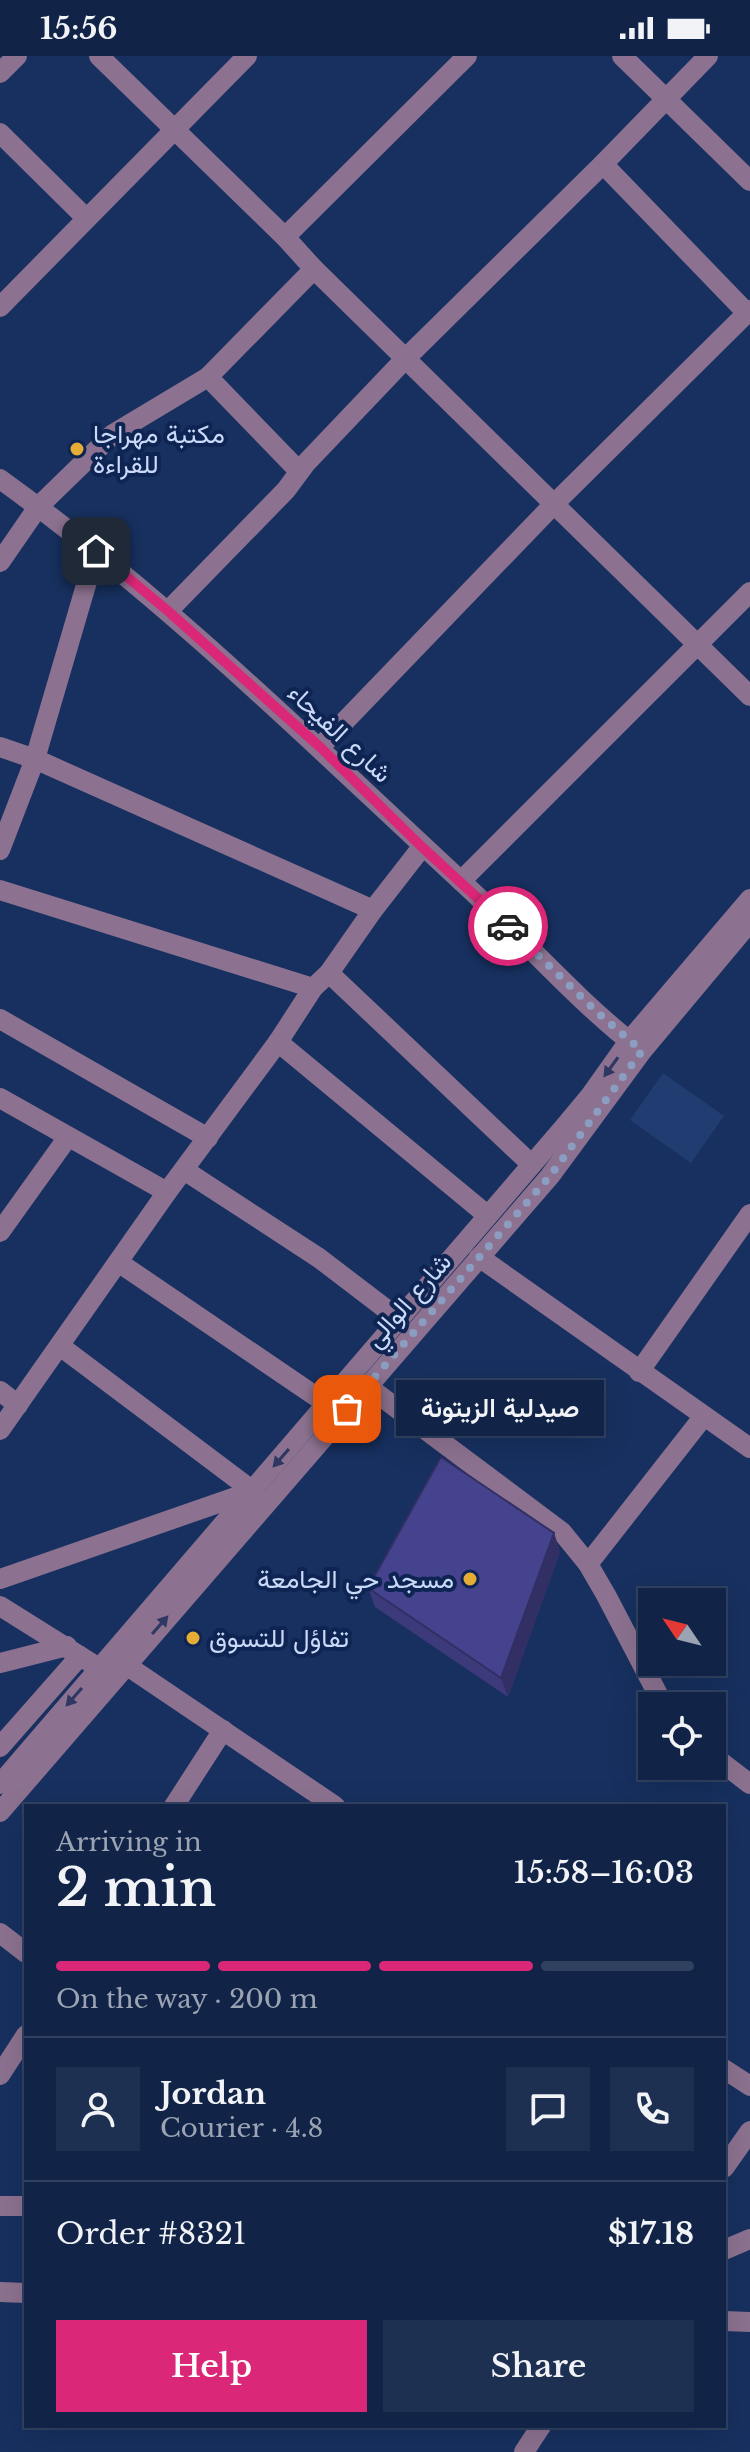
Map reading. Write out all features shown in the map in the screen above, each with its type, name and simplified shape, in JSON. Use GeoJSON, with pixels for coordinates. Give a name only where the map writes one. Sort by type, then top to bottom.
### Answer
{"type":"FeatureCollection","features":[{"type":"Feature","properties":{"kind":"street"},"geometry":{"type":"LineString","coordinates":[[0,73],[17,56]]}},
{"type":"Feature","properties":{"kind":"street"},"geometry":{"type":"LineString","coordinates":[[99,56],[750,696]]}},
{"type":"Feature","properties":{"kind":"street"},"geometry":{"type":"LineString","coordinates":[[0,307],[247,56]]}},
{"type":"Feature","properties":{"kind":"street"},"geometry":{"type":"LineString","coordinates":[[285,237],[467,56]]}},
{"type":"Feature","properties":{"kind":"street"},"geometry":{"type":"LineString","coordinates":[[622,56],[750,181]]}},
{"type":"Feature","properties":{"kind":"street"},"geometry":{"type":"LineString","coordinates":[[168,611],[286,490],[299,471],[406,358],[708,56]]}},
{"type":"Feature","properties":{"kind":"street"},"geometry":{"type":"LineString","coordinates":[[0,133],[86,218]]}},
{"type":"Feature","properties":{"kind":"street"},"geometry":{"type":"LineString","coordinates":[[320,747],[554,504],[748,311],[603,164]]}},
{"type":"Feature","properties":{"kind":"street"},"geometry":{"type":"LineString","coordinates":[[0,562],[38,507],[113,434],[208,377],[314,269]]}},
{"type":"Feature","properties":{"kind":"street"},"geometry":{"type":"LineString","coordinates":[[208,377],[299,471]]}},
{"type":"Feature","properties":{"kind":"street","name":"شارع الفيحاء"},"geometry":{"type":"LineString","coordinates":[[0,479],[96,551],[168,611],[320,747],[422,847],[636,1046]]}},
{"type":"Feature","properties":{"kind":"street"},"geometry":{"type":"LineString","coordinates":[[0,850],[35,759],[96,551]]}},
{"type":"Feature","properties":{"kind":"street"},"geometry":{"type":"LineString","coordinates":[[461,881],[750,592]]}},
{"type":"Feature","properties":{"kind":"street"},"geometry":{"type":"LineString","coordinates":[[0,747],[35,759],[373,910]]}},
{"type":"Feature","properties":{"kind":"street"},"geometry":{"type":"LineString","coordinates":[[0,1430],[167,1192],[278,1042],[313,988],[329,973],[422,847]]}},
{"type":"Feature","properties":{"kind":"street"},"geometry":{"type":"LineString","coordinates":[[0,890],[313,988]]}},
{"type":"Feature","properties":{"kind":"street","name":"شارع الوالي"},"geometry":{"type":"LineString","coordinates":[[0,1812],[558,1166],[636,1046],[750,899]]}},
{"type":"Feature","properties":{"kind":"street","name":"شارع الوالي"},"geometry":{"type":"LineString","coordinates":[[0,1784],[590,1096],[750,922]]}},
{"type":"Feature","properties":{"kind":"street"},"geometry":{"type":"LineString","coordinates":[[329,973],[531,1164]]}},
{"type":"Feature","properties":{"kind":"street"},"geometry":{"type":"LineString","coordinates":[[0,1019],[208,1138]]}},
{"type":"Feature","properties":{"kind":"street"},"geometry":{"type":"LineString","coordinates":[[278,1042],[487,1215]]}},
{"type":"Feature","properties":{"kind":"street"},"geometry":{"type":"LineString","coordinates":[[0,1098],[167,1192]]}},
{"type":"Feature","properties":{"kind":"street"},"geometry":{"type":"LineString","coordinates":[[0,1232],[68,1137]]}},
{"type":"Feature","properties":{"kind":"street"},"geometry":{"type":"LineString","coordinates":[[184,1170],[319,1258],[399,1319]]}},
{"type":"Feature","properties":{"kind":"street"},"geometry":{"type":"LineString","coordinates":[[639,1372],[750,1214]]}},
{"type":"Feature","properties":{"kind":"street"},"geometry":{"type":"LineString","coordinates":[[479,1257],[750,1448]]}},
{"type":"Feature","properties":{"kind":"street"},"geometry":{"type":"LineString","coordinates":[[118,1262],[327,1404]]}},
{"type":"Feature","properties":{"kind":"street"},"geometry":{"type":"LineString","coordinates":[[60,1346],[253,1491]]}},
{"type":"Feature","properties":{"kind":"street"},"geometry":{"type":"LineString","coordinates":[[367,1386],[562,1532],[588,1564],[657,1692]]}},
{"type":"Feature","properties":{"kind":"street"},"geometry":{"type":"LineString","coordinates":[[0,1391],[18,1405]]}},
{"type":"Feature","properties":{"kind":"street"},"geometry":{"type":"LineString","coordinates":[[588,1564],[704,1416]]}},
{"type":"Feature","properties":{"kind":"street"},"geometry":{"type":"LineString","coordinates":[[0,1579],[253,1491]]}},
{"type":"Feature","properties":{"kind":"street"},"geometry":{"type":"LineString","coordinates":[[0,1606],[99,1668]]}},
{"type":"Feature","properties":{"kind":"street"},"geometry":{"type":"LineString","coordinates":[[0,1663],[73,1651]]}},
{"type":"Feature","properties":{"kind":"street"},"geometry":{"type":"LineString","coordinates":[[0,1747],[73,1651]]}},
{"type":"Feature","properties":{"kind":"street"},"geometry":{"type":"LineString","coordinates":[[126,1665],[328,1804]]}},
{"type":"Feature","properties":{"kind":"street"},"geometry":{"type":"LineString","coordinates":[[175,1804],[223,1730]]}},
{"type":"Feature","properties":{"kind":"street"},"geometry":{"type":"LineString","coordinates":[[726,1766],[750,1784]]}},
{"type":"Feature","properties":{"kind":"street"},"geometry":{"type":"LineString","coordinates":[[0,1933],[24,1951]]}},
{"type":"Feature","properties":{"kind":"street"},"geometry":{"type":"LineString","coordinates":[[0,2075],[24,2038]]}},
{"type":"Feature","properties":{"kind":"street"},"geometry":{"type":"LineString","coordinates":[[726,2070],[750,2086]]}},
{"type":"Feature","properties":{"kind":"street"},"geometry":{"type":"LineString","coordinates":[[726,2165],[750,2131]]}},
{"type":"Feature","properties":{"kind":"street"},"geometry":{"type":"LineString","coordinates":[[0,2206],[24,2206]]}},
{"type":"Feature","properties":{"kind":"street"},"geometry":{"type":"LineString","coordinates":[[726,2249],[750,2239]]}},
{"type":"Feature","properties":{"kind":"street"},"geometry":{"type":"LineString","coordinates":[[0,2292],[24,2293]]}},
{"type":"Feature","properties":{"kind":"street"},"geometry":{"type":"LineString","coordinates":[[726,2321],[750,2322]]}},
{"type":"Feature","properties":{"kind":"street"},"geometry":{"type":"LineString","coordinates":[[524,2452],[540,2428]]}},
{"type":"Feature","properties":{"kind":"shaded area"},"geometry":{"type":"Polygon","coordinates":[[[663,1073],[724,1116],[691,1163],[630,1120],[663,1073]]]}},
{"type":"Feature","properties":{"kind":"building","name":"مسجد حي الجامعة"},"geometry":{"type":"Polygon","coordinates":[[[441,1457],[554,1533],[501,1678],[368,1588],[441,1457]]]}},
{"type":"Feature","properties":{"kind":"way so far"},"geometry":{"type":"LineString","coordinates":[[347,1409],[550,1176],[642,1051],[508,926]]}},
{"type":"Feature","properties":{"kind":"place","name":"مكتبة مهراجا للقراءة"},"geometry":{"type":"Point","coordinates":[77,449]}},
{"type":"Feature","properties":{"kind":"place","name":"صيدلية الزيتونة"},"geometry":{"type":"Point","coordinates":[347,1409]}},
{"type":"Feature","properties":{"kind":"place","name":"مسجد حي الجامعة"},"geometry":{"type":"Point","coordinates":[470,1579]}},
{"type":"Feature","properties":{"kind":"place","name":"تفاؤل للتسوق"},"geometry":{"type":"Point","coordinates":[193,1638]}},
{"type":"Feature","properties":{"kind":"route"},"geometry":{"type":"LineString","coordinates":[[96,551],[320,747],[508,926]]}}]}
